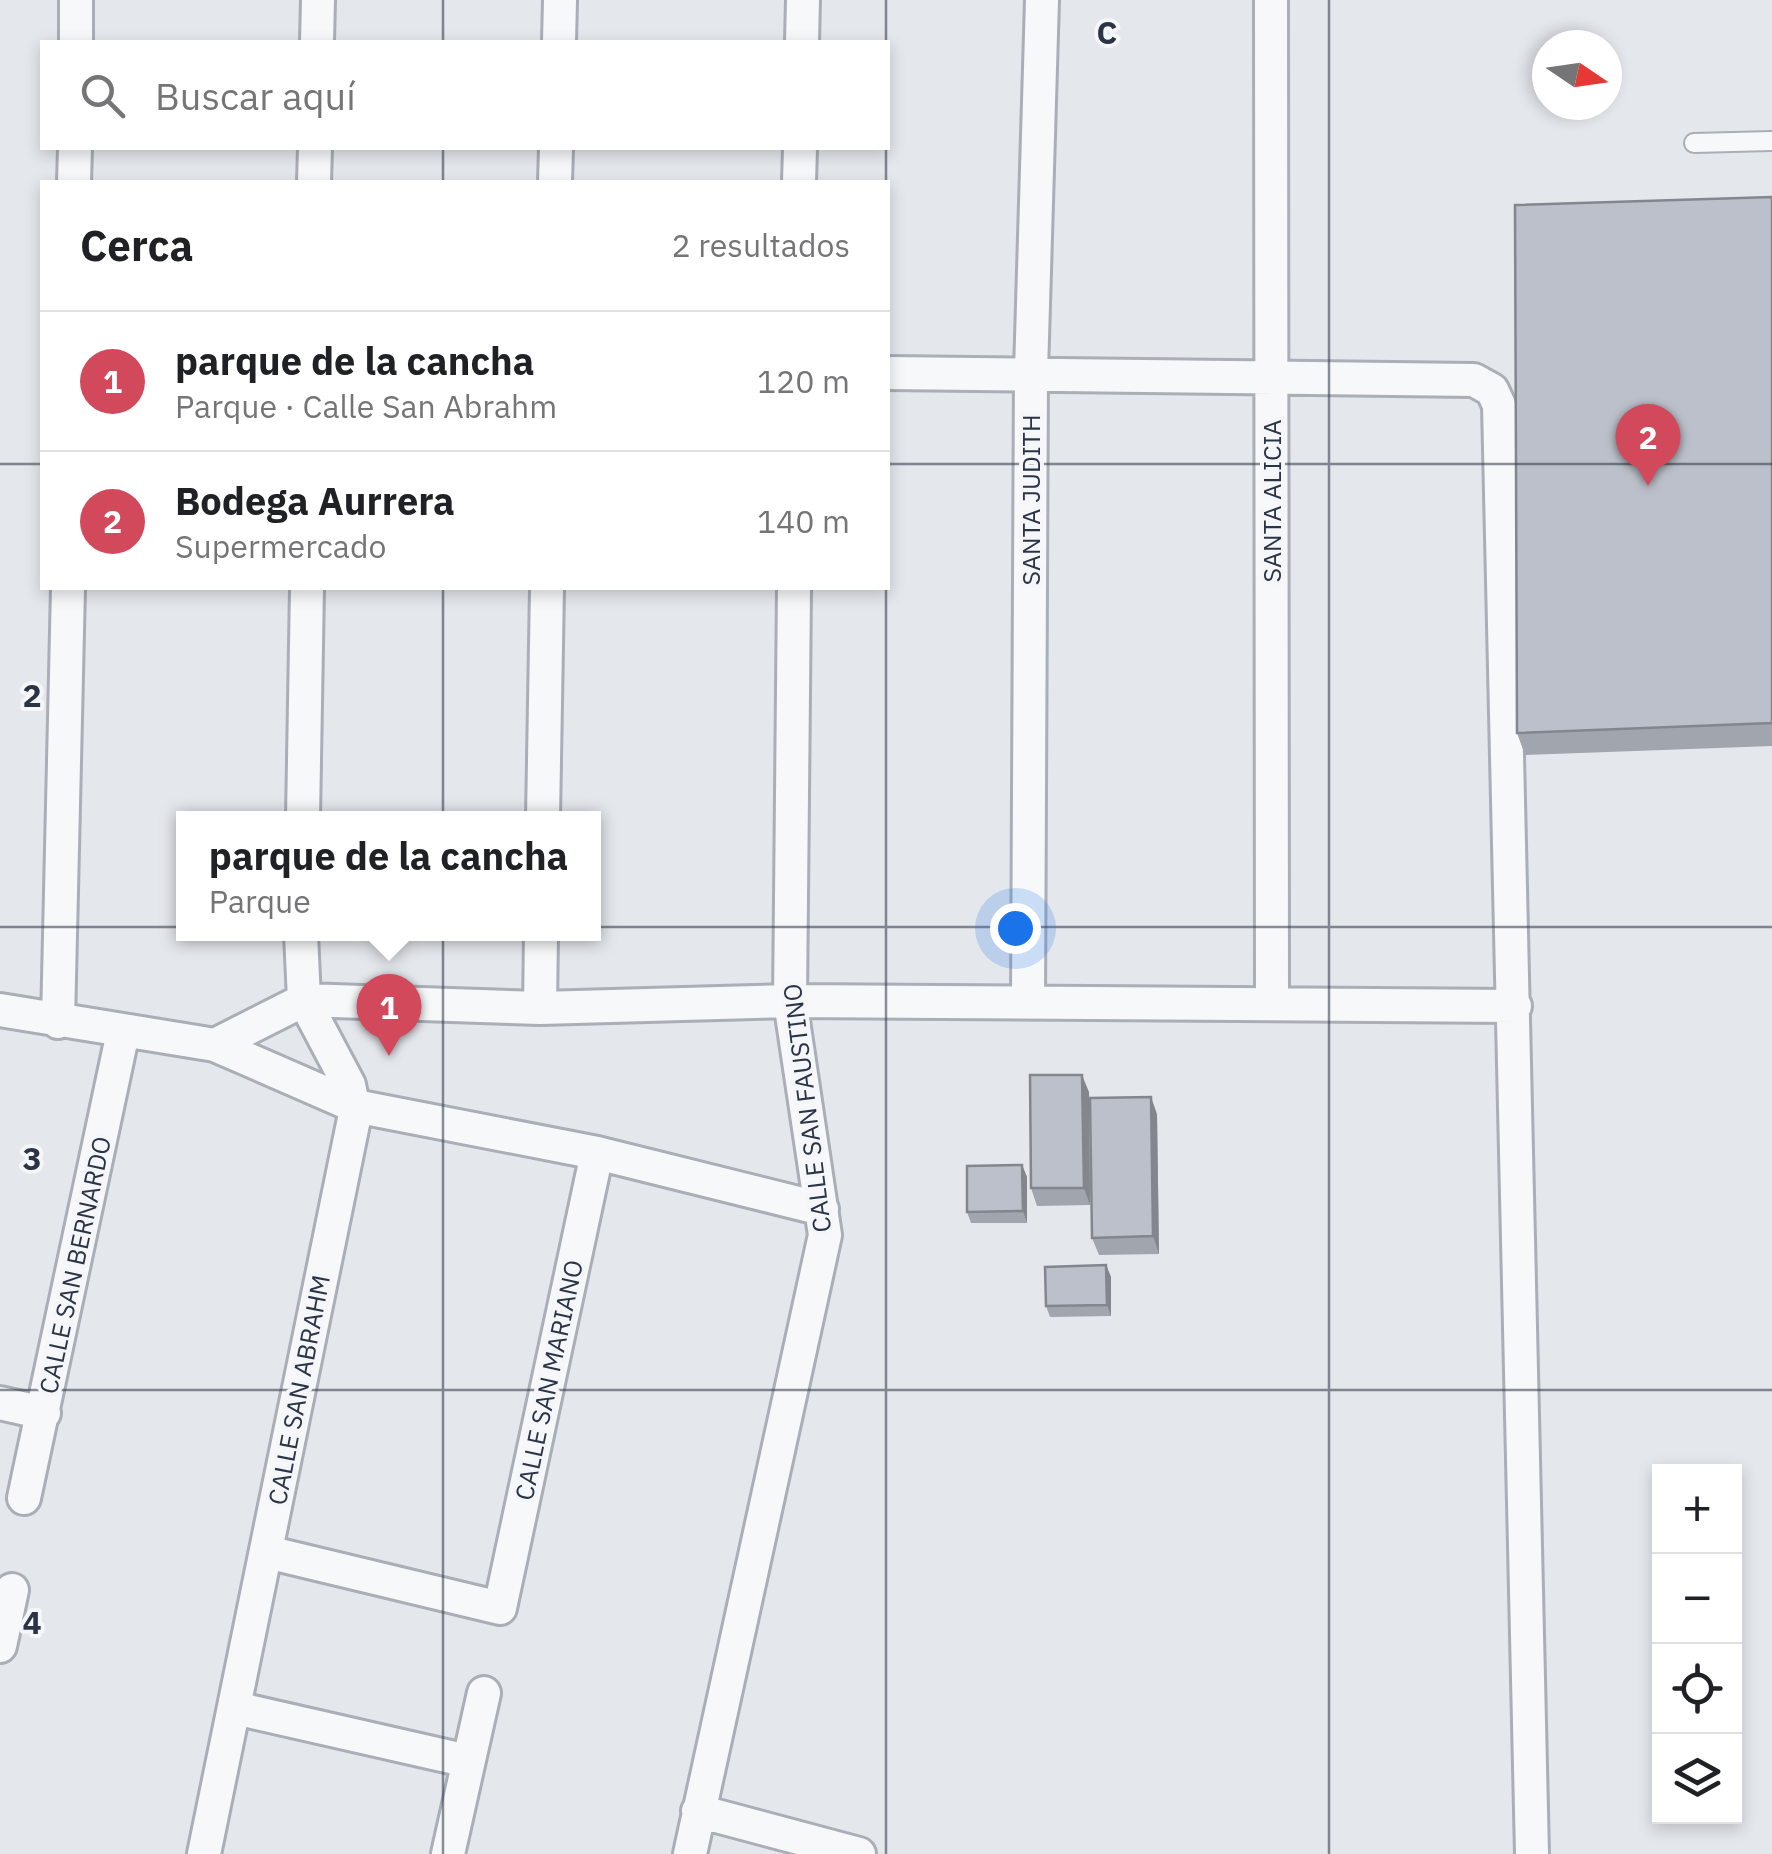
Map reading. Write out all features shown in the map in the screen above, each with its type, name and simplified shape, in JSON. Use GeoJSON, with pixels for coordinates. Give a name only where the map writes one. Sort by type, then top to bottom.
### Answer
{"type":"FeatureCollection","features":[{"type":"Feature","properties":{"kind":"street"},"geometry":{"type":"LineString","coordinates":[[76,0],[76,40]]}},
{"type":"Feature","properties":{"kind":"street"},"geometry":{"type":"LineString","coordinates":[[317,40],[318,0]]}},
{"type":"Feature","properties":{"kind":"street"},"geometry":{"type":"LineString","coordinates":[[559,40],[560,0]]}},
{"type":"Feature","properties":{"kind":"street"},"geometry":{"type":"LineString","coordinates":[[802,40],[803,0]]}},
{"type":"Feature","properties":{"kind":"street","name":"SANTA JUDITH"},"geometry":{"type":"LineString","coordinates":[[1028,1001],[1031,372],[1042,0]]}},
{"type":"Feature","properties":{"kind":"street","name":"SANTA ALICIA"},"geometry":{"type":"LineString","coordinates":[[1272,0],[1272,1003]]}},
{"type":"Feature","properties":{"kind":"street"},"geometry":{"type":"LineString","coordinates":[[74,180],[75,150]]}},
{"type":"Feature","properties":{"kind":"street"},"geometry":{"type":"LineString","coordinates":[[314,180],[315,150]]}},
{"type":"Feature","properties":{"kind":"street"},"geometry":{"type":"LineString","coordinates":[[555,180],[556,150]]}},
{"type":"Feature","properties":{"kind":"street"},"geometry":{"type":"LineString","coordinates":[[799,180],[800,150]]}},
{"type":"Feature","properties":{"kind":"street"},"geometry":{"type":"LineString","coordinates":[[890,373],[1474,380],[1492,390],[1498,406],[1515,1006],[1532,1854]]}},
{"type":"Feature","properties":{"kind":"street"},"geometry":{"type":"LineString","coordinates":[[58,1022],[68,590]]}},
{"type":"Feature","properties":{"kind":"street"},"geometry":{"type":"LineString","coordinates":[[303,811],[307,590]]}},
{"type":"Feature","properties":{"kind":"street"},"geometry":{"type":"LineString","coordinates":[[543,811],[547,590]]}},
{"type":"Feature","properties":{"kind":"street","name":"CALLE SAN FAUSTINO"},"geometry":{"type":"LineString","coordinates":[[690,1854],[825,1234],[790,1001],[794,590]]}},
{"type":"Feature","properties":{"kind":"street"},"geometry":{"type":"LineString","coordinates":[[301,941],[304,1000],[349,1085],[355,1106]]}},
{"type":"Feature","properties":{"kind":"street"},"geometry":{"type":"LineString","coordinates":[[540,1008],[541,941]]}},
{"type":"Feature","properties":{"kind":"street"},"geometry":{"type":"LineString","coordinates":[[215,1045],[304,1000],[540,1008],[790,1001],[1515,1006]]}},
{"type":"Feature","properties":{"kind":"street"},"geometry":{"type":"LineString","coordinates":[[0,1010],[215,1045],[355,1106],[597,1153],[822,1209]]}},
{"type":"Feature","properties":{"kind":"street","name":"CALLE SAN BERNARDO"},"geometry":{"type":"LineString","coordinates":[[24,1498],[123,1032]]}},
{"type":"Feature","properties":{"kind":"street","name":"CALLE SAN ABRAHM"},"geometry":{"type":"LineString","coordinates":[[204,1854],[355,1106]]}},
{"type":"Feature","properties":{"kind":"street","name":"CALLE SAN MARIANO"},"geometry":{"type":"LineString","coordinates":[[267,1552],[500,1608],[597,1153]]}},
{"type":"Feature","properties":{"kind":"street"},"geometry":{"type":"LineString","coordinates":[[0,1403],[44,1413]]}},
{"type":"Feature","properties":{"kind":"street"},"geometry":{"type":"LineString","coordinates":[[0,1642],[12,1590]]}},
{"type":"Feature","properties":{"kind":"street"},"geometry":{"type":"LineString","coordinates":[[448,1854],[484,1693]]}},
{"type":"Feature","properties":{"kind":"street"},"geometry":{"type":"LineString","coordinates":[[235,1708],[468,1761]]}},
{"type":"Feature","properties":{"kind":"street"},"geometry":{"type":"LineString","coordinates":[[698,1811],[859,1854]]}},
{"type":"Feature","properties":{"kind":"lane"},"geometry":{"type":"LineString","coordinates":[[1694,144],[1772,141]]}},
{"type":"Feature","properties":{"kind":"building"},"geometry":{"type":"Polygon","coordinates":[[[1772,197],[1772,723],[1517,733],[1515,205],[1772,197]]]}},
{"type":"Feature","properties":{"kind":"building"},"geometry":{"type":"Polygon","coordinates":[[[1030,1075],[1082,1075],[1084,1188],[1031,1188],[1030,1075]]]}},
{"type":"Feature","properties":{"kind":"building"},"geometry":{"type":"Polygon","coordinates":[[[1151,1097],[1153,1236],[1092,1238],[1090,1098],[1151,1097]]]}},
{"type":"Feature","properties":{"kind":"building"},"geometry":{"type":"Polygon","coordinates":[[[1022,1165],[1023,1211],[967,1212],[967,1166],[1022,1165]]]}},
{"type":"Feature","properties":{"kind":"building"},"geometry":{"type":"Polygon","coordinates":[[[1106,1265],[1107,1305],[1046,1306],[1045,1267],[1106,1265]]]}},
{"type":"Feature","properties":{"kind":"place","name":"Bodega Aurrera"},"geometry":{"type":"Point","coordinates":[1648,486]}},
{"type":"Feature","properties":{"kind":"place","name":"parque de la cancha"},"geometry":{"type":"Point","coordinates":[389,1056]}}]}
